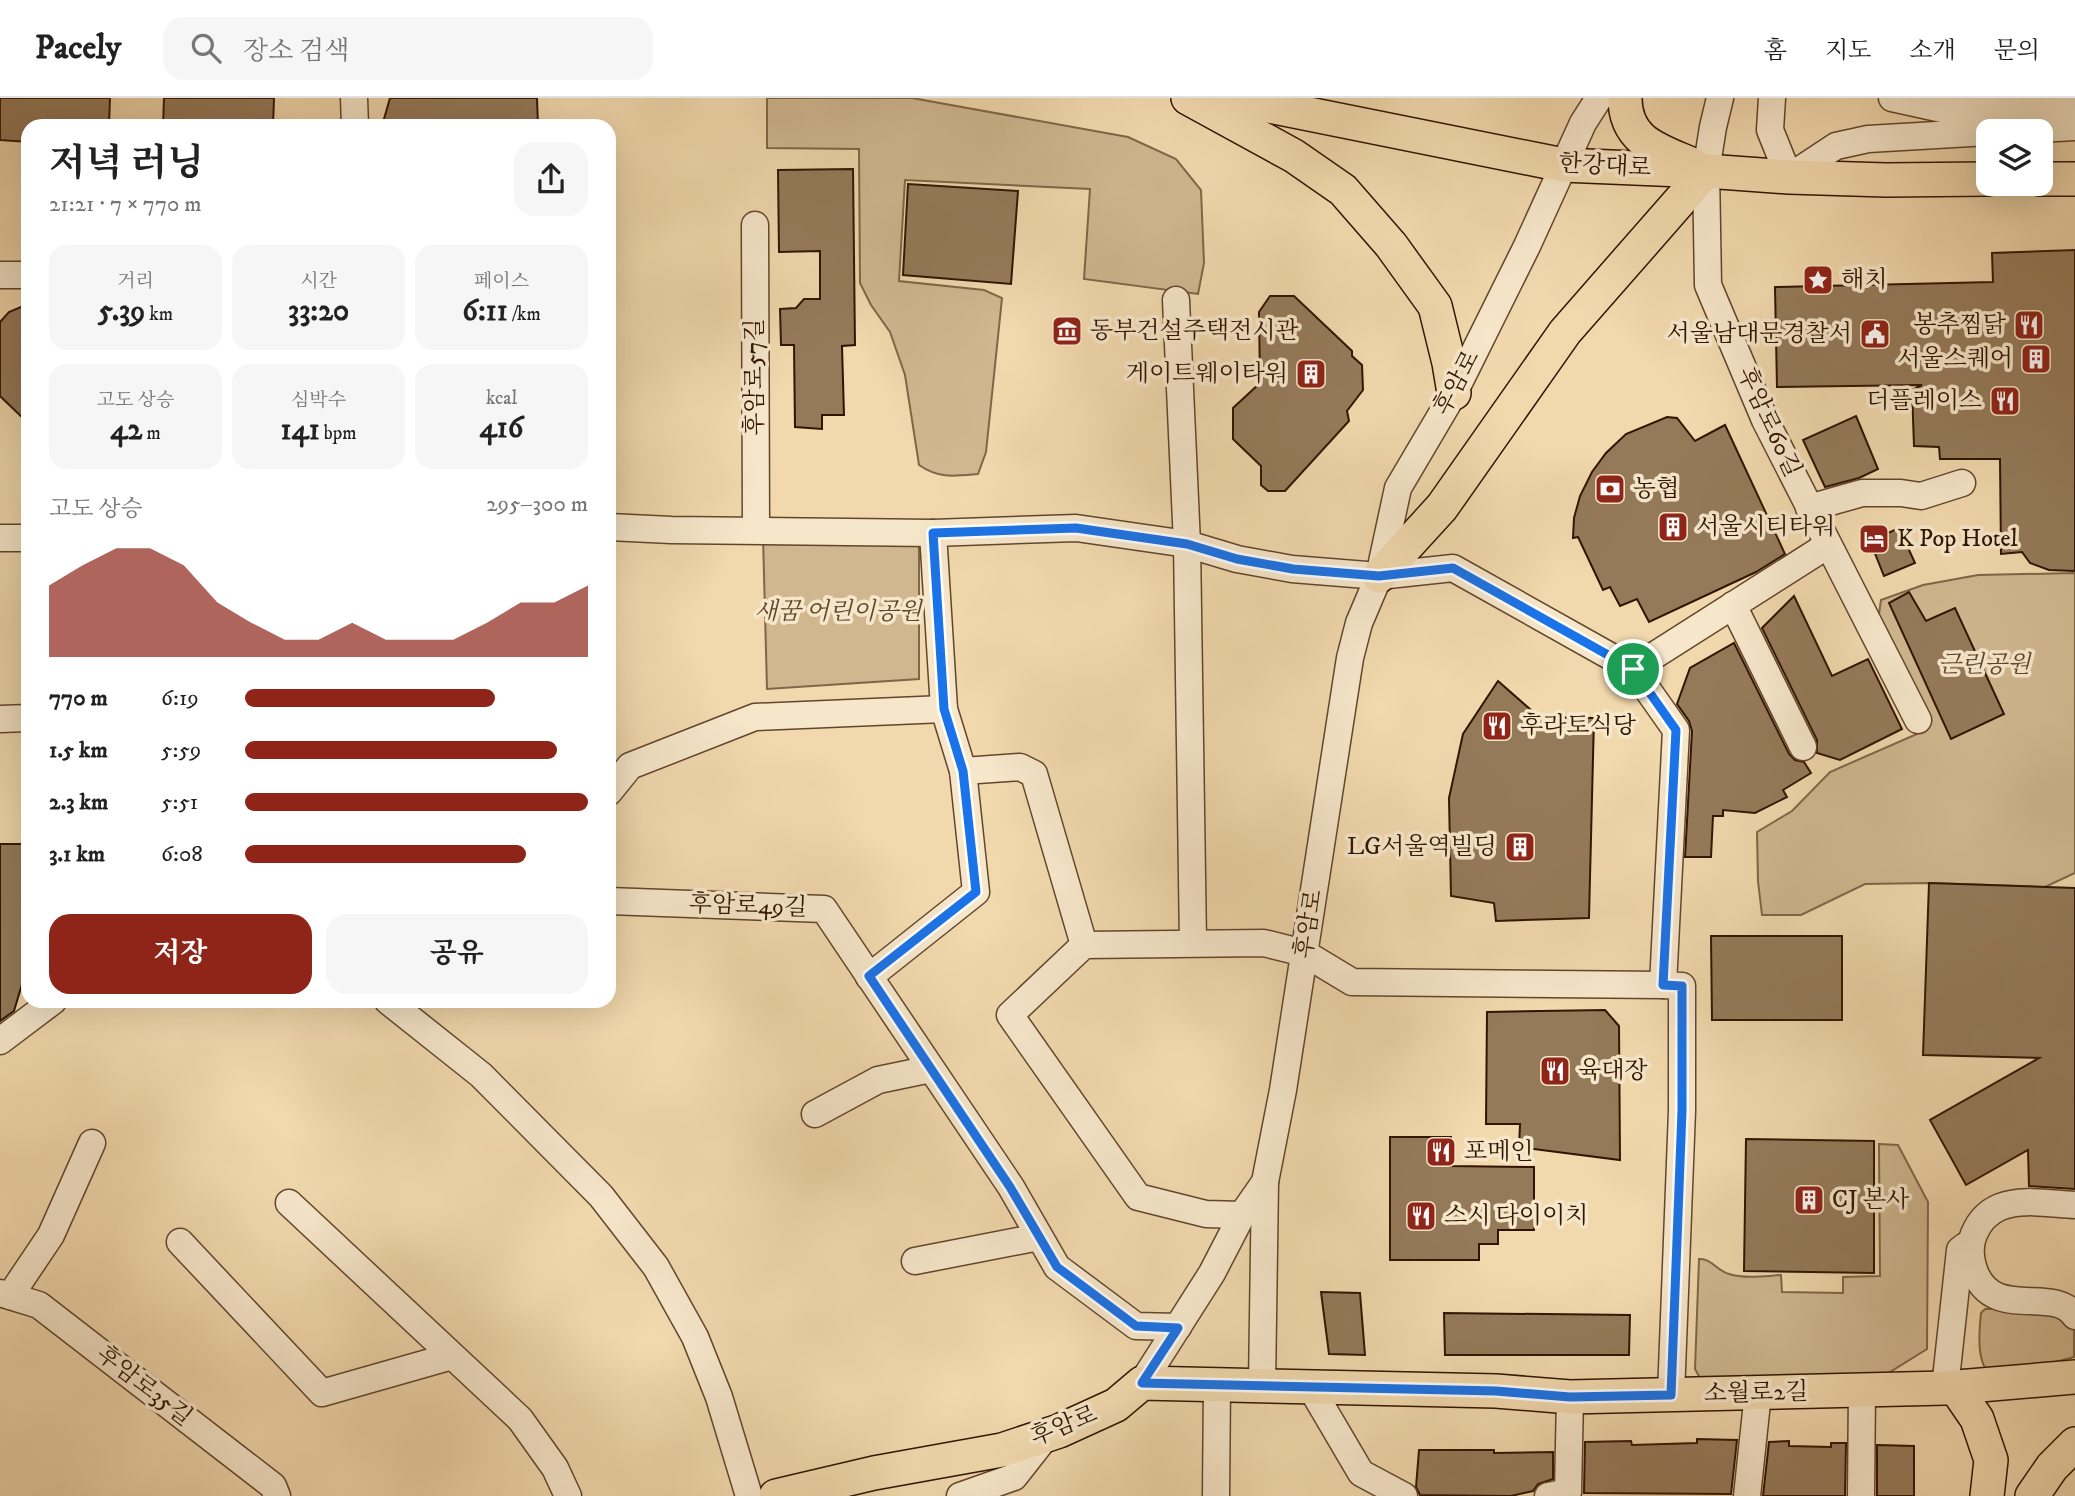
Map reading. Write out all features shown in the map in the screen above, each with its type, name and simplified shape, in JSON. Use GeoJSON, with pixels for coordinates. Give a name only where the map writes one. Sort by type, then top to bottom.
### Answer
{"type":"FeatureCollection","features":[{"type":"Feature","properties":{"kind":"main road"},"geometry":{"type":"LineString","coordinates":[[1188,98],[1285,151],[1343,190],[1391,245],[1435,306],[1454,393]]}},
{"type":"Feature","properties":{"kind":"main road","name":"한강대로"},"geometry":{"type":"LineString","coordinates":[[1229,98],[1563,165],[1789,177],[1976,179]]}},
{"type":"Feature","properties":{"kind":"main road"},"geometry":{"type":"LineString","coordinates":[[1379,576],[1442,507],[1565,332],[1706,171],[1651,146],[1640,137],[1630,124],[1625,111],[1625,98]]}},
{"type":"Feature","properties":{"kind":"main road"},"geometry":{"type":"LineString","coordinates":[[2053,179],[2075,179]]}},
{"type":"Feature","properties":{"kind":"main road","name":"소월로2길"},"geometry":{"type":"LineString","coordinates":[[1142,1383],[1496,1391],[1570,1397],[1950,1388],[2075,1377]]}},
{"type":"Feature","properties":{"kind":"main road","name":"후암로"},"geometry":{"type":"LineString","coordinates":[[776,1496],[874,1473],[1002,1450],[1047,1435],[1116,1405],[1142,1383]]}},
{"type":"Feature","properties":{"kind":"main road"},"geometry":{"type":"LineString","coordinates":[[1950,1388],[1977,1419],[1991,1460],[1987,1496]]}},
{"type":"Feature","properties":{"kind":"main road"},"geometry":{"type":"LineString","coordinates":[[2032,1496],[2052,1466],[2075,1444]]}},
{"type":"Feature","properties":{"kind":"street"},"geometry":{"type":"LineString","coordinates":[[354,98],[355,119]]}},
{"type":"Feature","properties":{"kind":"street","name":"후암로"},"geometry":{"type":"LineString","coordinates":[[1142,1383],[1212,1273],[1242,1215],[1265,1182],[1283,1090],[1350,658],[1359,623],[1379,576],[1398,488],[1454,393],[1527,246],[1583,123],[1599,98]]}},
{"type":"Feature","properties":{"kind":"street","name":"후암로60길"},"geometry":{"type":"LineString","coordinates":[[1720,98],[1706,171],[1708,285],[1765,420],[1918,719]]}},
{"type":"Feature","properties":{"kind":"street"},"geometry":{"type":"LineString","coordinates":[[1772,98],[1770,130],[1789,177],[1836,146],[1868,139],[1976,133]]}},
{"type":"Feature","properties":{"kind":"street"},"geometry":{"type":"LineString","coordinates":[[1892,98],[1942,109],[2015,110],[2075,106]]}},
{"type":"Feature","properties":{"kind":"street"},"geometry":{"type":"LineString","coordinates":[[2053,128],[2075,127]]}},
{"type":"Feature","properties":{"kind":"street","name":"후암로57길"},"geometry":{"type":"LineString","coordinates":[[755,225],[756,530]]}},
{"type":"Feature","properties":{"kind":"street"},"geometry":{"type":"LineString","coordinates":[[0,275],[21,275]]}},
{"type":"Feature","properties":{"kind":"street"},"geometry":{"type":"LineString","coordinates":[[1177,300],[1187,544],[1194,943]]}},
{"type":"Feature","properties":{"kind":"street","name":"후암로60길"},"geometry":{"type":"LineString","coordinates":[[1810,508],[1863,494],[1921,496],[1962,483]]}},
{"type":"Feature","properties":{"kind":"street"},"geometry":{"type":"LineString","coordinates":[[616,527],[933,533],[1076,528],[1187,544],[1237,559],[1293,569],[1379,576],[1453,568],[1633,669],[1676,730],[1663,985]]}},
{"type":"Feature","properties":{"kind":"street"},"geometry":{"type":"LineString","coordinates":[[869,976],[976,892],[963,771],[944,709],[933,533]]}},
{"type":"Feature","properties":{"kind":"street"},"geometry":{"type":"LineString","coordinates":[[0,538],[21,538]]}},
{"type":"Feature","properties":{"kind":"street"},"geometry":{"type":"LineString","coordinates":[[1633,669],[1828,545]]}},
{"type":"Feature","properties":{"kind":"street"},"geometry":{"type":"LineString","coordinates":[[1733,605],[1803,747]]}},
{"type":"Feature","properties":{"kind":"street"},"geometry":{"type":"LineString","coordinates":[[616,783],[630,766],[755,717],[944,709]]}},
{"type":"Feature","properties":{"kind":"street"},"geometry":{"type":"LineString","coordinates":[[0,719],[21,718]]}},
{"type":"Feature","properties":{"kind":"street"},"geometry":{"type":"LineString","coordinates":[[963,771],[1020,767],[1034,775],[1084,944]]}},
{"type":"Feature","properties":{"kind":"street","name":"후암로49길"},"geometry":{"type":"LineString","coordinates":[[616,901],[824,909],[1010,1187],[1057,1267],[1136,1326],[1178,1328]]}},
{"type":"Feature","properties":{"kind":"street"},"geometry":{"type":"LineString","coordinates":[[1242,1215],[1206,1214],[1138,1197],[1010,1015],[1084,944],[1264,943],[1304,953],[1352,982],[1682,986],[1682,1111],[1671,1395]]}},
{"type":"Feature","properties":{"kind":"street"},"geometry":{"type":"LineString","coordinates":[[0,1041],[44,1008]]}},
{"type":"Feature","properties":{"kind":"street"},"geometry":{"type":"LineString","coordinates":[[397,1008],[481,1076],[601,1196],[656,1267],[695,1337],[719,1397],[748,1496]]}},
{"type":"Feature","properties":{"kind":"street"},"geometry":{"type":"LineString","coordinates":[[815,1115],[878,1080],[931,1069]]}},
{"type":"Feature","properties":{"kind":"street"},"geometry":{"type":"LineString","coordinates":[[5,1295],[51,1235],[92,1143]]}},
{"type":"Feature","properties":{"kind":"street"},"geometry":{"type":"LineString","coordinates":[[1262,1385],[1265,1182]]}},
{"type":"Feature","properties":{"kind":"street"},"geometry":{"type":"LineString","coordinates":[[289,1203],[520,1419],[555,1468],[568,1496]]}},
{"type":"Feature","properties":{"kind":"street"},"geometry":{"type":"LineString","coordinates":[[2075,1205],[2012,1203],[1999,1208],[1986,1216],[1977,1227],[1970,1257],[1975,1273],[1984,1287],[1998,1297],[2014,1301],[2060,1303],[2075,1316]]}},
{"type":"Feature","properties":{"kind":"street"},"geometry":{"type":"LineString","coordinates":[[915,1261],[1039,1237]]}},
{"type":"Feature","properties":{"kind":"street"},"geometry":{"type":"LineString","coordinates":[[1950,1388],[1960,1250],[1972,1240]]}},
{"type":"Feature","properties":{"kind":"street"},"geometry":{"type":"LineString","coordinates":[[180,1242],[322,1392],[452,1356]]}},
{"type":"Feature","properties":{"kind":"street","name":"후암로35길"},"geometry":{"type":"LineString","coordinates":[[5,1295],[38,1305],[273,1486],[277,1496]]}},
{"type":"Feature","properties":{"kind":"street"},"geometry":{"type":"LineString","coordinates":[[1216,1496],[1217,1384]]}},
{"type":"Feature","properties":{"kind":"street"},"geometry":{"type":"LineString","coordinates":[[1311,1388],[1361,1473],[1404,1496]]}},
{"type":"Feature","properties":{"kind":"street"},"geometry":{"type":"LineString","coordinates":[[1861,1496],[1862,1390]]}},
{"type":"Feature","properties":{"kind":"street"},"geometry":{"type":"LineString","coordinates":[[1746,1496],[1758,1392]]}},
{"type":"Feature","properties":{"kind":"street"},"geometry":{"type":"LineString","coordinates":[[1548,1496],[1568,1492],[1570,1397]]}},
{"type":"Feature","properties":{"kind":"street"},"geometry":{"type":"LineString","coordinates":[[960,1496],[1014,1477],[1047,1435]]}},
{"type":"Feature","properties":{"kind":"green space"},"geometry":{"type":"Polygon","coordinates":[[[767,98],[912,98],[1128,137],[1176,159],[1201,190],[1204,263],[1198,294],[1084,279],[1090,189],[905,180],[899,281],[984,290],[1002,298],[986,452],[978,474],[947,476],[933,473],[919,465],[905,375],[890,332],[871,305],[860,283],[859,149],[767,148],[767,98]]]}},
{"type":"Feature","properties":{"kind":"green space","name":"새꿈 어린이공원"},"geometry":{"type":"Polygon","coordinates":[[[763,537],[919,543],[919,679],[767,689],[763,537]]]}},
{"type":"Feature","properties":{"kind":"green space","name":"근린공원"},"geometry":{"type":"Polygon","coordinates":[[[2075,573],[2075,873],[2045,887],[1865,884],[1801,915],[1762,915],[1757,832],[1792,811],[1830,772],[1917,734],[1874,648],[1881,600],[1923,585],[1978,575],[2075,573]]]}},
{"type":"Feature","properties":{"kind":"green space"},"geometry":{"type":"Polygon","coordinates":[[[1879,1144],[1898,1145],[1928,1202],[1927,1349],[1882,1377],[1700,1378],[1695,1369],[1699,1259],[1707,1260],[1735,1276],[1781,1275],[1782,1292],[1843,1293],[1843,1277],[1880,1276],[1879,1144]]]}},
{"type":"Feature","properties":{"kind":"green space"},"geometry":{"type":"Polygon","coordinates":[[[1985,1309],[2053,1309],[2074,1328],[2074,1357],[1996,1378],[1989,1373],[1981,1359],[1981,1313],[1985,1309]]]}},
{"type":"Feature","properties":{"kind":"building"},"geometry":{"type":"Polygon","coordinates":[[[0,98],[110,98],[109,119],[21,119],[21,142],[0,140],[0,98]]]}},
{"type":"Feature","properties":{"kind":"building"},"geometry":{"type":"Polygon","coordinates":[[[164,98],[274,98],[273,119],[163,119],[164,98]]]}},
{"type":"Feature","properties":{"kind":"building"},"geometry":{"type":"Polygon","coordinates":[[[390,98],[537,98],[538,119],[384,119],[390,98]]]}},
{"type":"Feature","properties":{"kind":"building"},"geometry":{"type":"Polygon","coordinates":[[[853,169],[855,345],[842,346],[844,415],[822,415],[822,429],[795,427],[794,345],[781,345],[780,309],[796,308],[804,299],[820,299],[820,251],[779,252],[778,170],[853,169]]]}},
{"type":"Feature","properties":{"kind":"building"},"geometry":{"type":"Polygon","coordinates":[[[908,184],[1018,191],[1011,284],[903,275],[908,184]]]}},
{"type":"Feature","properties":{"kind":"building"},"geometry":{"type":"Polygon","coordinates":[[[2075,250],[2075,571],[2049,570],[2030,563],[2022,552],[2001,554],[2000,459],[1940,459],[1939,447],[1914,446],[1912,390],[1922,385],[1777,387],[1775,287],[1993,282],[1992,253],[2075,250]]]}},
{"type":"Feature","properties":{"kind":"building","name":"게이트웨이타워"},"geometry":{"type":"Polygon","coordinates":[[[1270,296],[1294,296],[1352,351],[1352,356],[1362,365],[1363,390],[1347,411],[1349,421],[1285,491],[1268,491],[1261,485],[1261,466],[1233,439],[1233,408],[1260,383],[1259,312],[1270,296]]]}},
{"type":"Feature","properties":{"kind":"building"},"geometry":{"type":"Polygon","coordinates":[[[21,307],[21,416],[0,396],[0,322],[9,312],[21,307]]]}},
{"type":"Feature","properties":{"kind":"building"},"geometry":{"type":"Polygon","coordinates":[[[1856,416],[1878,469],[1859,478],[1825,487],[1803,440],[1856,416]]]}},
{"type":"Feature","properties":{"kind":"building","name":"서울시티타워"},"geometry":{"type":"Polygon","coordinates":[[[1667,417],[1677,418],[1695,441],[1725,425],[1785,554],[1756,572],[1649,622],[1637,599],[1620,606],[1610,587],[1603,590],[1578,537],[1573,538],[1574,518],[1580,496],[1592,472],[1606,453],[1626,434],[1667,417]]]}},
{"type":"Feature","properties":{"kind":"building"},"geometry":{"type":"Polygon","coordinates":[[[1899,528],[1915,563],[1884,576],[1870,541],[1899,528]]]}},
{"type":"Feature","properties":{"kind":"building"},"geometry":{"type":"Polygon","coordinates":[[[1909,592],[1926,621],[1955,608],[2004,714],[1951,739],[1889,603],[1909,592]]]}},
{"type":"Feature","properties":{"kind":"building"},"geometry":{"type":"Polygon","coordinates":[[[1794,596],[1832,676],[1868,659],[1902,729],[1840,760],[1817,753],[1817,740],[1762,628],[1794,596]]]}},
{"type":"Feature","properties":{"kind":"building"},"geometry":{"type":"Polygon","coordinates":[[[1734,643],[1789,754],[1795,760],[1804,762],[1811,773],[1783,790],[1787,797],[1755,813],[1723,810],[1723,816],[1713,816],[1711,857],[1685,857],[1692,731],[1689,721],[1677,704],[1690,668],[1734,643]]]}},
{"type":"Feature","properties":{"kind":"building","name":"LG서울역빌딩"},"geometry":{"type":"Polygon","coordinates":[[[1498,681],[1539,717],[1594,718],[1589,918],[1496,921],[1494,903],[1451,896],[1449,798],[1463,734],[1498,681]]]}},
{"type":"Feature","properties":{"kind":"building"},"geometry":{"type":"Polygon","coordinates":[[[0,844],[21,844],[21,988],[14,1011],[0,1021],[0,844]]]}},
{"type":"Feature","properties":{"kind":"building"},"geometry":{"type":"Polygon","coordinates":[[[1929,883],[2075,888],[2075,1189],[2029,1186],[2028,1150],[1966,1185],[1930,1120],[2039,1058],[1923,1055],[1929,883]]]}},
{"type":"Feature","properties":{"kind":"building"},"geometry":{"type":"Polygon","coordinates":[[[1711,936],[1842,936],[1842,1020],[1712,1020],[1711,936]]]}},
{"type":"Feature","properties":{"kind":"building"},"geometry":{"type":"Polygon","coordinates":[[[1605,1010],[1619,1026],[1620,1160],[1519,1147],[1520,1124],[1486,1124],[1487,1012],[1605,1010]]]}},
{"type":"Feature","properties":{"kind":"building"},"geometry":{"type":"Polygon","coordinates":[[[1390,1137],[1451,1137],[1450,1166],[1534,1167],[1534,1230],[1498,1230],[1498,1244],[1479,1244],[1479,1260],[1390,1260],[1390,1137]]]}},
{"type":"Feature","properties":{"kind":"building","name":"CJ 본사"},"geometry":{"type":"Polygon","coordinates":[[[1746,1139],[1874,1141],[1874,1273],[1744,1271],[1746,1139]]]}},
{"type":"Feature","properties":{"kind":"building"},"geometry":{"type":"Polygon","coordinates":[[[1321,1292],[1360,1293],[1365,1355],[1329,1354],[1321,1292]]]}},
{"type":"Feature","properties":{"kind":"building"},"geometry":{"type":"Polygon","coordinates":[[[1444,1313],[1630,1315],[1629,1355],[1445,1355],[1444,1313]]]}},
{"type":"Feature","properties":{"kind":"building"},"geometry":{"type":"Polygon","coordinates":[[[1697,1439],[1737,1440],[1731,1494],[1584,1493],[1585,1442],[1631,1441],[1632,1445],[1697,1443],[1697,1439]]]}},
{"type":"Feature","properties":{"kind":"building"},"geometry":{"type":"Polygon","coordinates":[[[1789,1441],[1789,1446],[1831,1447],[1831,1443],[1846,1443],[1845,1496],[1763,1496],[1769,1442],[1789,1441]]]}},
{"type":"Feature","properties":{"kind":"building"},"geometry":{"type":"Polygon","coordinates":[[[1877,1445],[1914,1446],[1914,1496],[1877,1496],[1877,1445]]]}},
{"type":"Feature","properties":{"kind":"building"},"geometry":{"type":"Polygon","coordinates":[[[1419,1450],[1553,1452],[1553,1479],[1538,1484],[1533,1491],[1511,1496],[1420,1495],[1416,1487],[1419,1450]]]}},
{"type":"Feature","properties":{"kind":"place","name":"해치"},"geometry":{"type":"Point","coordinates":[1818,280]}},
{"type":"Feature","properties":{"kind":"place","name":"봉추찜닭"},"geometry":{"type":"Point","coordinates":[2029,325]}},
{"type":"Feature","properties":{"kind":"place","name":"동부건설주택전시관"},"geometry":{"type":"Point","coordinates":[1067,331]}},
{"type":"Feature","properties":{"kind":"place","name":"서울남대문경찰서"},"geometry":{"type":"Point","coordinates":[1875,334]}},
{"type":"Feature","properties":{"kind":"place","name":"서울스퀘어"},"geometry":{"type":"Point","coordinates":[2036,359]}},
{"type":"Feature","properties":{"kind":"place","name":"게이트웨이타워"},"geometry":{"type":"Point","coordinates":[1311,374]}},
{"type":"Feature","properties":{"kind":"place","name":"더플레이스"},"geometry":{"type":"Point","coordinates":[2005,401]}},
{"type":"Feature","properties":{"kind":"place","name":"농협"},"geometry":{"type":"Point","coordinates":[1610,489]}},
{"type":"Feature","properties":{"kind":"place","name":"서울시티타워"},"geometry":{"type":"Point","coordinates":[1673,527]}},
{"type":"Feature","properties":{"kind":"place","name":"K Pop Hotel"},"geometry":{"type":"Point","coordinates":[1874,539]}},
{"type":"Feature","properties":{"kind":"place","name":"후라토식당"},"geometry":{"type":"Point","coordinates":[1497,726]}},
{"type":"Feature","properties":{"kind":"place","name":"LG서울역빌딩"},"geometry":{"type":"Point","coordinates":[1520,847]}},
{"type":"Feature","properties":{"kind":"place","name":"육대장"},"geometry":{"type":"Point","coordinates":[1555,1071]}},
{"type":"Feature","properties":{"kind":"place","name":"포메인"},"geometry":{"type":"Point","coordinates":[1441,1152]}},
{"type":"Feature","properties":{"kind":"place","name":"CJ 본사"},"geometry":{"type":"Point","coordinates":[1809,1200]}},
{"type":"Feature","properties":{"kind":"place","name":"스시 다이이치"},"geometry":{"type":"Point","coordinates":[1421,1216]}},
{"type":"Feature","properties":{"kind":"route"},"geometry":{"type":"LineString","coordinates":[[1076,528],[1187,544],[1237,559],[1293,569],[1379,576],[1453,568],[1633,669],[1676,730],[1663,985],[1682,986],[1682,1111],[1671,1395],[1570,1397],[1496,1391],[1142,1383],[1178,1328],[1136,1326],[1057,1267],[1010,1187],[869,976],[976,892],[963,771],[944,709],[933,533],[1076,528]]}}]}
